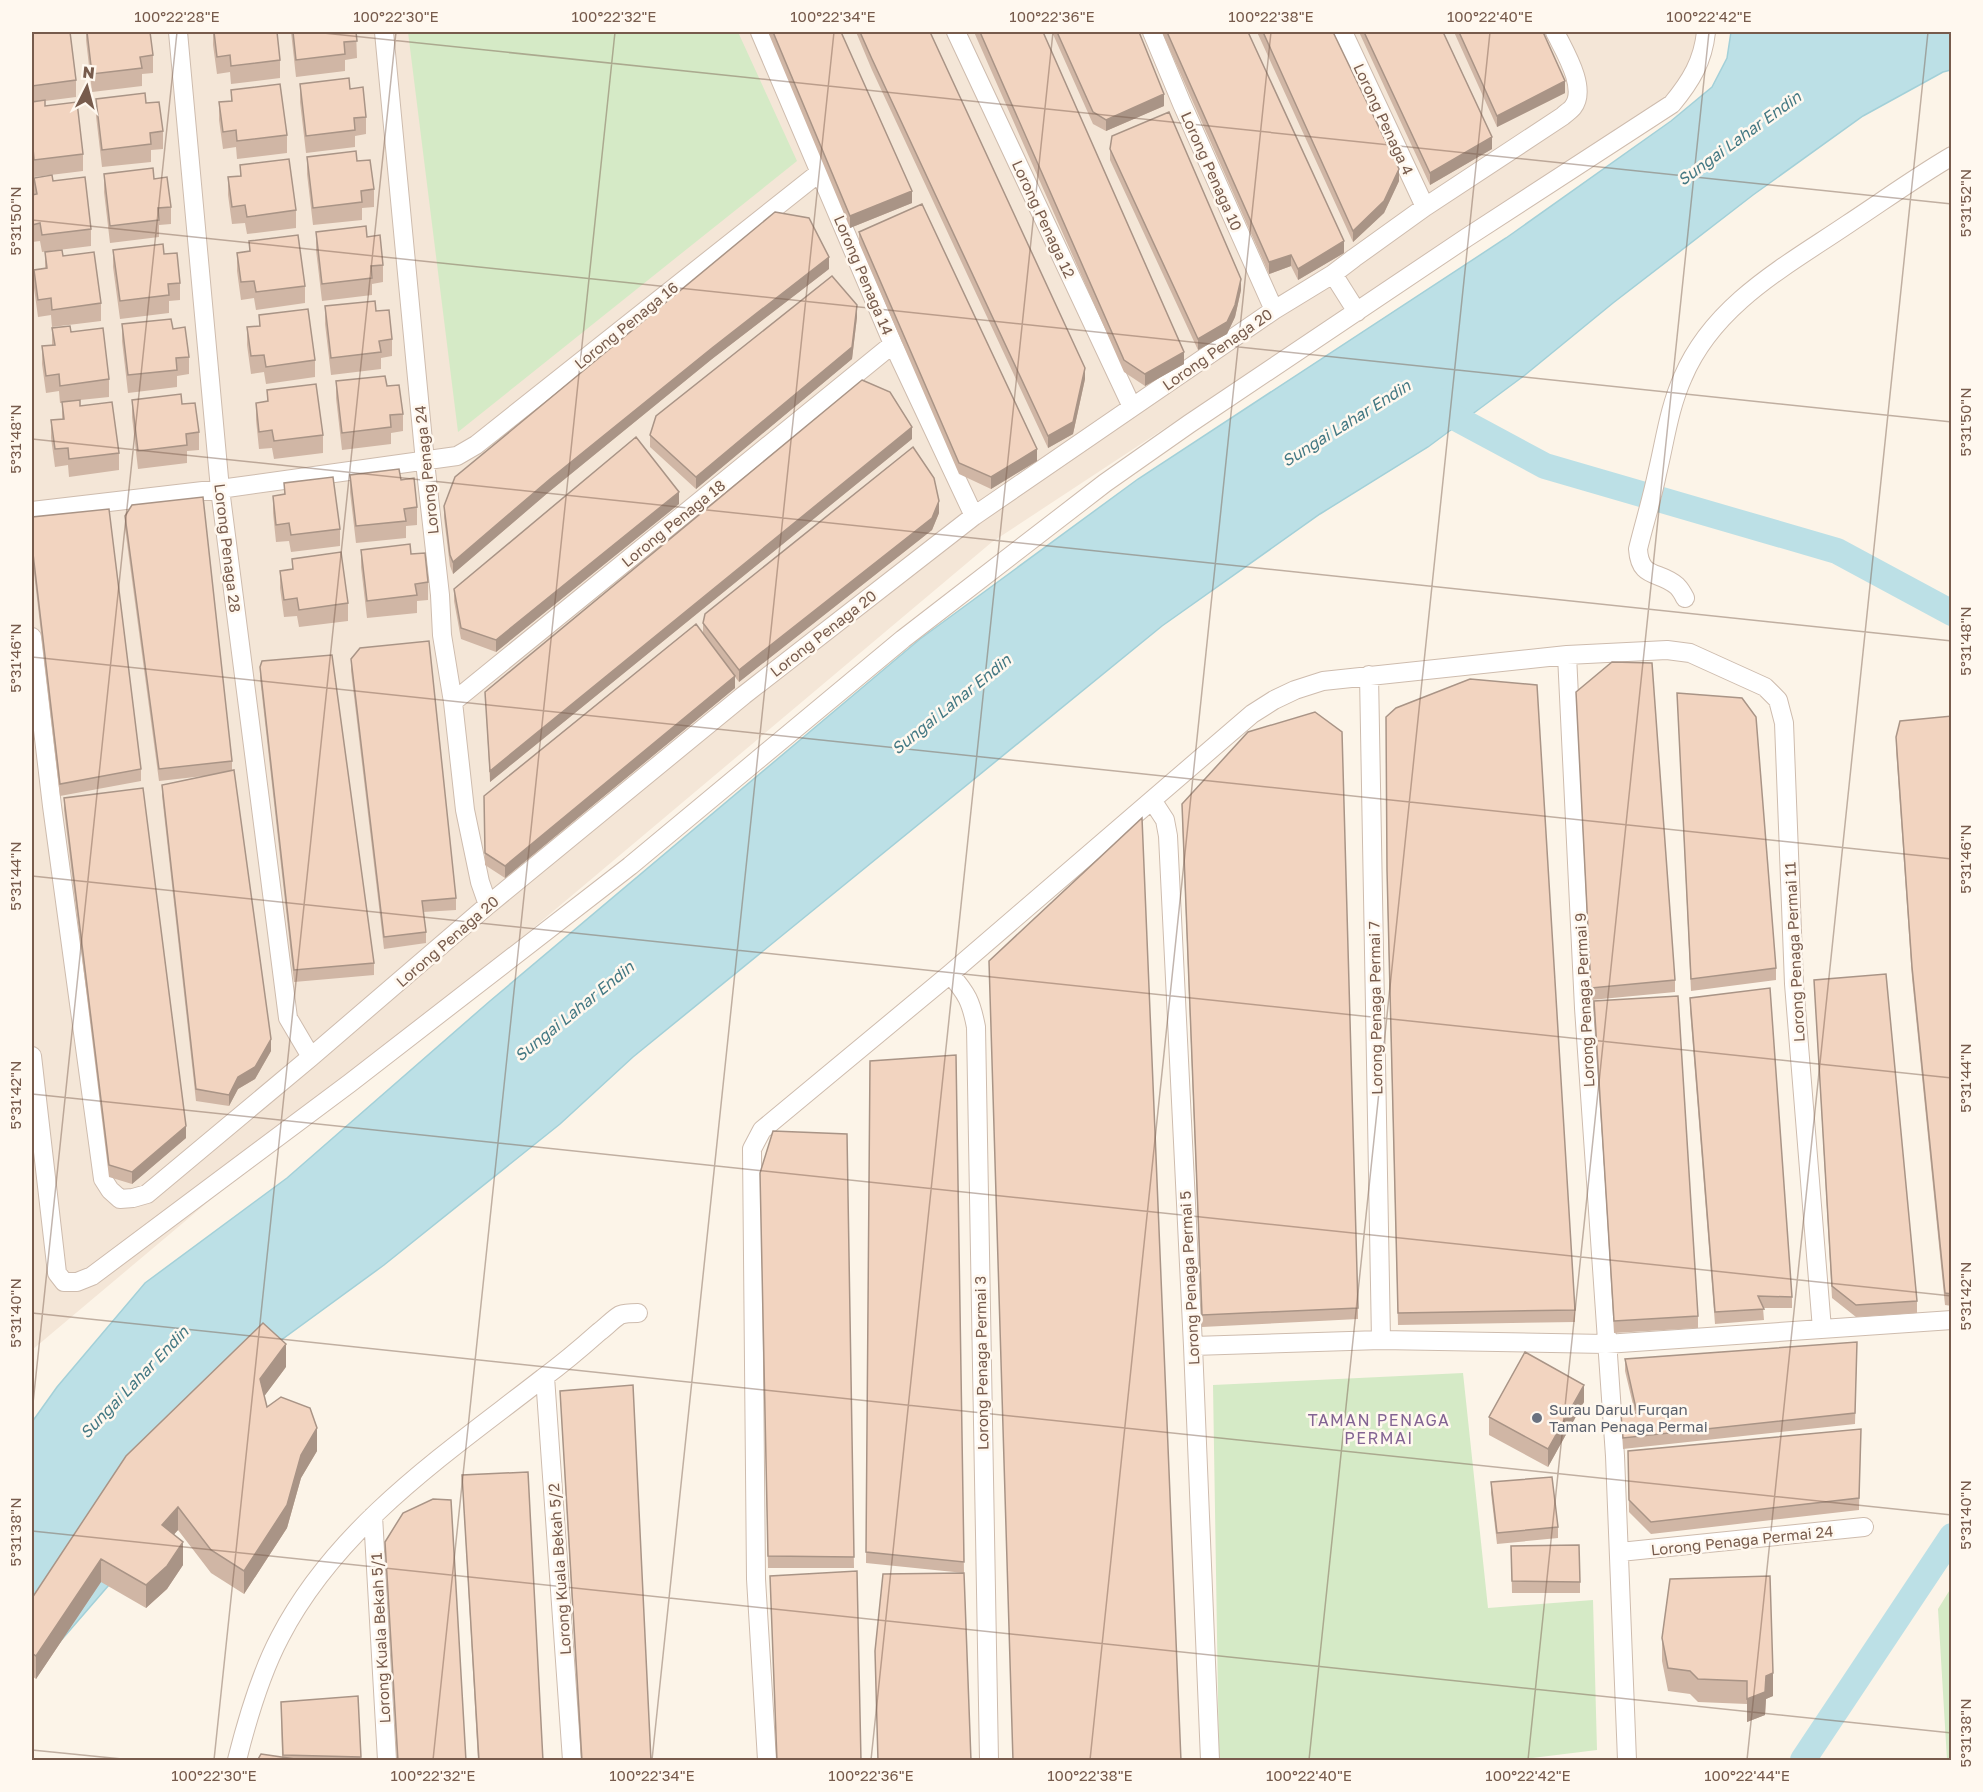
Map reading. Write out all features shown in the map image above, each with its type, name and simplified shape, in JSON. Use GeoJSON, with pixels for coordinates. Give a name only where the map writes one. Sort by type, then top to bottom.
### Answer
{"type":"FeatureCollection","features":[{"type":"Feature","properties":{"kind":"street","name":"Lorong Penaga 28"},"geometry":{"type":"LineString","coordinates":[[178,32],[219,489],[288,1018],[311,1057]]}},
{"type":"Feature","properties":{"kind":"street","name":"Lorong Penaga 24"},"geometry":{"type":"LineString","coordinates":[[384,32],[442,635],[453,702],[465,810],[480,882],[488,905]]}},
{"type":"Feature","properties":{"kind":"street","name":"Lorong Penaga 14"},"geometry":{"type":"LineString","coordinates":[[760,32],[893,344],[974,516]]}},
{"type":"Feature","properties":{"kind":"street","name":"Lorong Penaga 12"},"geometry":{"type":"LineString","coordinates":[[956,32],[1132,407]]}},
{"type":"Feature","properties":{"kind":"street","name":"Lorong Penaga 10"},"geometry":{"type":"LineString","coordinates":[[1152,32],[1274,310]]}},
{"type":"Feature","properties":{"kind":"street","name":"Lorong Penaga 4"},"geometry":{"type":"LineString","coordinates":[[1342,32],[1425,207]]}},
{"type":"Feature","properties":{"kind":"street","name":"Lorong Penaga 20"},"geometry":{"type":"LineString","coordinates":[[32,637],[103,1179],[120,1199],[133,1198],[147,1194],[488,905],[744,695],[974,516],[1274,310],[1333,274],[1425,207],[1563,116],[1575,105],[1578,92],[1576,75],[1555,32]]}},
{"type":"Feature","properties":{"kind":"street"},"geometry":{"type":"LineString","coordinates":[[32,1056],[57,1273],[64,1282],[77,1282],[92,1276],[341,1090],[621,873],[903,639],[1105,483],[1466,238],[1672,104],[1688,84],[1698,65],[1706,32]]}},
{"type":"Feature","properties":{"kind":"street"},"geometry":{"type":"LineString","coordinates":[[1685,598],[1676,585],[1647,571],[1638,562],[1638,549],[1658,472],[1667,425],[1683,376],[1695,352],[1734,305],[1767,277],[1952,156]]}},
{"type":"Feature","properties":{"kind":"street","name":"Lorong Penaga 16"},"geometry":{"type":"LineString","coordinates":[[32,511],[219,489],[458,456],[476,445],[820,172]]}},
{"type":"Feature","properties":{"kind":"street"},"geometry":{"type":"LineString","coordinates":[[1333,274],[1357,312]]}},
{"type":"Feature","properties":{"kind":"street","name":"Lorong Penaga 18"},"geometry":{"type":"LineString","coordinates":[[453,702],[893,344]]}},
{"type":"Feature","properties":{"kind":"street","name":"Lorong Penaga Permai 11"},"geometry":{"type":"LineString","coordinates":[[767,1761],[756,1579],[752,1149],[762,1130],[950,974],[1252,714],[1295,690],[1323,681],[1369,675],[1567,655],[1667,650],[1690,652],[1765,687],[1778,700],[1784,723],[1794,984],[1821,1329]]}},
{"type":"Feature","properties":{"kind":"street","name":"Lorong Penaga Permai 9"},"geometry":{"type":"LineString","coordinates":[[1567,655],[1584,1008],[1620,1552],[1627,1761]]}},
{"type":"Feature","properties":{"kind":"street","name":"Lorong Penaga Permai 7"},"geometry":{"type":"LineString","coordinates":[[1369,675],[1381,1340]]}},
{"type":"Feature","properties":{"kind":"street","name":"Lorong Penaga Permai 5"},"geometry":{"type":"LineString","coordinates":[[1152,800],[1165,820],[1168,836],[1193,1346],[1210,1761]]}},
{"type":"Feature","properties":{"kind":"street","name":"Lorong Penaga Permai 3"},"geometry":{"type":"LineString","coordinates":[[950,974],[971,1003],[976,1027],[989,1761]]}},
{"type":"Feature","properties":{"kind":"street"},"geometry":{"type":"LineString","coordinates":[[237,1761],[242,1738],[280,1637],[302,1600],[339,1551],[373,1516],[450,1450],[545,1377],[621,1314],[638,1313]]}},
{"type":"Feature","properties":{"kind":"street"},"geometry":{"type":"LineString","coordinates":[[1193,1346],[1381,1340],[1606,1344],[1952,1320]]}},
{"type":"Feature","properties":{"kind":"street","name":"Lorong Kuala Bekah 5/2"},"geometry":{"type":"LineString","coordinates":[[545,1377],[572,1761]]}},
{"type":"Feature","properties":{"kind":"street","name":"Lorong Kuala Bekah 5/1"},"geometry":{"type":"LineString","coordinates":[[373,1516],[387,1761]]}},
{"type":"Feature","properties":{"kind":"street","name":"Lorong Penaga Permai 24"},"geometry":{"type":"LineString","coordinates":[[1620,1552],[1864,1527]]}},
{"type":"Feature","properties":{"kind":"shaded area"},"geometry":{"type":"Polygon","coordinates":[[[32,32],[1713,32],[1705,73],[992,542],[32,1350],[32,32]]]}},
{"type":"Feature","properties":{"kind":"green space"},"geometry":{"type":"Polygon","coordinates":[[[408,32],[738,32],[797,161],[458,432],[408,32]]]}},
{"type":"Feature","properties":{"kind":"green space"},"geometry":{"type":"Polygon","coordinates":[[[1463,1373],[1488,1608],[1593,1600],[1597,1750],[1516,1760],[1219,1760],[1213,1385],[1463,1373]]]}},
{"type":"Feature","properties":{"kind":"green space"},"geometry":{"type":"Polygon","coordinates":[[[1951,1588],[1952,1760],[1947,1760],[1938,1609],[1951,1588]]]}},
{"type":"Feature","properties":{"kind":"water","name":"Sungai Lahar Endin"},"geometry":{"type":"Polygon","coordinates":[[[1731,32],[1951,32],[1951,70],[1943,72],[1863,116],[1753,195],[1613,303],[1525,375],[1428,447],[1320,514],[1162,626],[633,1057],[560,1124],[384,1265],[232,1376],[128,1563],[32,1674],[32,1422],[57,1387],[145,1283],[287,1178],[490,1001],[920,639],[1138,479],[1506,238],[1671,121],[1712,87],[1727,58],[1731,32]]]}},
{"type":"Feature","properties":{"kind":"building"},"geometry":{"type":"Polygon","coordinates":[[[32,32],[70,32],[76,80],[32,86],[32,32]]]}},
{"type":"Feature","properties":{"kind":"building"},"geometry":{"type":"Polygon","coordinates":[[[87,32],[150,32],[153,55],[140,57],[142,68],[92,74],[87,32]]]}},
{"type":"Feature","properties":{"kind":"building"},"geometry":{"type":"Polygon","coordinates":[[[214,32],[277,32],[280,60],[231,66],[230,55],[217,57],[214,32]]]}},
{"type":"Feature","properties":{"kind":"building"},"geometry":{"type":"Polygon","coordinates":[[[293,32],[356,32],[357,41],[344,42],[345,54],[296,60],[293,32]]]}},
{"type":"Feature","properties":{"kind":"building"},"geometry":{"type":"Polygon","coordinates":[[[773,32],[841,32],[912,191],[850,216],[773,32]]]}},
{"type":"Feature","properties":{"kind":"building"},"geometry":{"type":"Polygon","coordinates":[[[860,32],[930,32],[1085,368],[1073,422],[1048,436],[872,59],[860,32]]]}},
{"type":"Feature","properties":{"kind":"building"},"geometry":{"type":"Polygon","coordinates":[[[980,32],[1043,32],[1184,352],[1145,374],[1124,360],[980,32]]]}},
{"type":"Feature","properties":{"kind":"building"},"geometry":{"type":"Polygon","coordinates":[[[1057,32],[1139,32],[1164,94],[1106,120],[1093,112],[1057,32]]]}},
{"type":"Feature","properties":{"kind":"building"},"geometry":{"type":"Polygon","coordinates":[[[1167,32],[1248,32],[1344,241],[1298,269],[1291,255],[1269,262],[1167,32]]]}},
{"type":"Feature","properties":{"kind":"building"},"geometry":{"type":"Polygon","coordinates":[[[1263,32],[1333,32],[1399,169],[1384,201],[1353,231],[1263,32]]]}},
{"type":"Feature","properties":{"kind":"building"},"geometry":{"type":"Polygon","coordinates":[[[1364,32],[1443,32],[1492,137],[1430,173],[1364,32]]]}},
{"type":"Feature","properties":{"kind":"building"},"geometry":{"type":"Polygon","coordinates":[[[1459,32],[1543,32],[1565,81],[1497,116],[1459,32]]]}},
{"type":"Feature","properties":{"kind":"building"},"geometry":{"type":"Polygon","coordinates":[[[349,78],[350,89],[363,87],[366,117],[354,118],[355,130],[306,136],[300,84],[349,78]]]}},
{"type":"Feature","properties":{"kind":"building"},"geometry":{"type":"Polygon","coordinates":[[[280,84],[287,135],[237,141],[236,130],[223,132],[219,102],[232,101],[231,90],[280,84]]]}},
{"type":"Feature","properties":{"kind":"building"},"geometry":{"type":"Polygon","coordinates":[[[145,93],[146,103],[159,102],[163,131],[150,133],[151,144],[102,150],[96,99],[145,93]]]}},
{"type":"Feature","properties":{"kind":"building"},"geometry":{"type":"Polygon","coordinates":[[[45,100],[45,106],[77,102],[83,154],[34,160],[32,102],[45,100]]]}},
{"type":"Feature","properties":{"kind":"building"},"geometry":{"type":"Polygon","coordinates":[[[1169,112],[1241,279],[1235,305],[1227,322],[1198,339],[1110,149],[1112,136],[1169,112]]]}},
{"type":"Feature","properties":{"kind":"building"},"geometry":{"type":"Polygon","coordinates":[[[356,151],[357,161],[370,160],[374,189],[361,191],[362,202],[313,208],[307,157],[356,151]]]}},
{"type":"Feature","properties":{"kind":"building"},"geometry":{"type":"Polygon","coordinates":[[[289,159],[296,210],[247,217],[245,205],[232,207],[228,177],[241,176],[240,165],[289,159]]]}},
{"type":"Feature","properties":{"kind":"building"},"geometry":{"type":"Polygon","coordinates":[[[153,168],[154,179],[167,177],[171,207],[158,208],[159,220],[110,226],[104,174],[153,168]]]}},
{"type":"Feature","properties":{"kind":"building"},"geometry":{"type":"Polygon","coordinates":[[[52,175],[53,181],[85,177],[91,229],[42,235],[40,223],[32,225],[32,195],[37,194],[34,178],[52,175]]]}},
{"type":"Feature","properties":{"kind":"building"},"geometry":{"type":"Polygon","coordinates":[[[922,204],[1037,449],[991,477],[959,463],[859,232],[922,204]]]}},
{"type":"Feature","properties":{"kind":"building"},"geometry":{"type":"Polygon","coordinates":[[[775,212],[809,218],[829,257],[550,479],[453,562],[450,555],[444,506],[455,477],[775,212]]]}},
{"type":"Feature","properties":{"kind":"building"},"geometry":{"type":"Polygon","coordinates":[[[366,226],[367,237],[380,235],[383,265],[371,266],[372,278],[322,284],[316,232],[366,226]]]}},
{"type":"Feature","properties":{"kind":"building"},"geometry":{"type":"Polygon","coordinates":[[[298,235],[305,286],[256,292],[254,281],[241,282],[237,253],[250,251],[249,241],[298,235]]]}},
{"type":"Feature","properties":{"kind":"building"},"geometry":{"type":"Polygon","coordinates":[[[163,244],[164,254],[177,253],[180,283],[168,284],[169,295],[120,301],[113,250],[163,244]]]}},
{"type":"Feature","properties":{"kind":"building"},"geometry":{"type":"Polygon","coordinates":[[[62,250],[63,256],[94,252],[101,303],[52,310],[51,298],[38,300],[34,270],[47,268],[45,252],[62,250]]]}},
{"type":"Feature","properties":{"kind":"building"},"geometry":{"type":"Polygon","coordinates":[[[832,276],[857,305],[852,347],[696,477],[650,435],[656,416],[832,276]]]}},
{"type":"Feature","properties":{"kind":"building"},"geometry":{"type":"Polygon","coordinates":[[[375,301],[376,311],[389,310],[392,339],[379,341],[381,352],[331,358],[325,306],[375,301]]]}},
{"type":"Feature","properties":{"kind":"building"},"geometry":{"type":"Polygon","coordinates":[[[308,309],[315,360],[266,367],[264,355],[251,356],[247,327],[260,326],[259,315],[308,309]]]}},
{"type":"Feature","properties":{"kind":"building"},"geometry":{"type":"Polygon","coordinates":[[[171,319],[173,329],[185,327],[189,357],[176,358],[177,370],[128,375],[122,324],[171,319]]]}},
{"type":"Feature","properties":{"kind":"building"},"geometry":{"type":"Polygon","coordinates":[[[70,326],[71,332],[103,328],[109,379],[60,386],[59,374],[46,376],[42,346],[55,345],[52,328],[70,326]]]}},
{"type":"Feature","properties":{"kind":"building"},"geometry":{"type":"Polygon","coordinates":[[[385,376],[387,386],[399,385],[403,414],[390,415],[391,427],[342,433],[336,381],[385,376]]]}},
{"type":"Feature","properties":{"kind":"building"},"geometry":{"type":"Polygon","coordinates":[[[862,380],[890,392],[912,427],[490,771],[485,692],[862,380]]]}},
{"type":"Feature","properties":{"kind":"building"},"geometry":{"type":"Polygon","coordinates":[[[316,384],[323,435],[274,441],[272,430],[259,432],[256,403],[268,401],[267,390],[316,384]]]}},
{"type":"Feature","properties":{"kind":"building"},"geometry":{"type":"Polygon","coordinates":[[[181,394],[182,404],[195,403],[199,432],[186,434],[187,445],[138,451],[132,400],[181,394]]]}},
{"type":"Feature","properties":{"kind":"building"},"geometry":{"type":"Polygon","coordinates":[[[80,400],[80,406],[112,402],[119,453],[69,459],[68,448],[55,449],[51,420],[64,419],[62,402],[80,400]]]}},
{"type":"Feature","properties":{"kind":"building"},"geometry":{"type":"Polygon","coordinates":[[[636,437],[679,492],[496,640],[461,628],[454,589],[636,437]]]}},
{"type":"Feature","properties":{"kind":"building"},"geometry":{"type":"Polygon","coordinates":[[[913,447],[934,478],[939,501],[932,518],[739,670],[703,623],[705,614],[913,447]]]}},
{"type":"Feature","properties":{"kind":"building"},"geometry":{"type":"Polygon","coordinates":[[[399,469],[401,480],[414,478],[417,507],[404,509],[406,521],[356,526],[350,475],[399,469]]]}},
{"type":"Feature","properties":{"kind":"building"},"geometry":{"type":"Polygon","coordinates":[[[333,477],[340,529],[291,535],[289,523],[276,525],[273,496],[285,494],[284,483],[333,477]]]}},
{"type":"Feature","properties":{"kind":"building"},"geometry":{"type":"Polygon","coordinates":[[[203,497],[232,761],[159,769],[125,516],[132,505],[203,497]]]}},
{"type":"Feature","properties":{"kind":"building"},"geometry":{"type":"Polygon","coordinates":[[[109,509],[141,769],[60,784],[32,545],[32,517],[109,509]]]}},
{"type":"Feature","properties":{"kind":"building"},"geometry":{"type":"Polygon","coordinates":[[[410,544],[411,554],[425,553],[428,582],[415,584],[417,595],[367,601],[361,550],[410,544]]]}},
{"type":"Feature","properties":{"kind":"building"},"geometry":{"type":"Polygon","coordinates":[[[341,552],[348,603],[299,610],[297,598],[284,600],[280,571],[293,569],[292,559],[341,552]]]}},
{"type":"Feature","properties":{"kind":"building"},"geometry":{"type":"Polygon","coordinates":[[[696,624],[735,676],[505,866],[485,853],[484,796],[696,624]]]}},
{"type":"Feature","properties":{"kind":"building"},"geometry":{"type":"Polygon","coordinates":[[[429,641],[456,898],[422,901],[426,932],[384,937],[351,659],[360,648],[429,641]]]}},
{"type":"Feature","properties":{"kind":"building"},"geometry":{"type":"Polygon","coordinates":[[[332,655],[374,963],[294,970],[260,667],[262,661],[332,655]]]}},
{"type":"Feature","properties":{"kind":"building"},"geometry":{"type":"Polygon","coordinates":[[[1612,662],[1652,663],[1675,980],[1591,988],[1576,692],[1612,662]]]}},
{"type":"Feature","properties":{"kind":"building"},"geometry":{"type":"Polygon","coordinates":[[[1470,679],[1537,685],[1575,1310],[1398,1313],[1387,870],[1386,717],[1396,708],[1470,679]]]}},
{"type":"Feature","properties":{"kind":"building"},"geometry":{"type":"Polygon","coordinates":[[[1677,693],[1742,698],[1756,717],[1776,968],[1691,979],[1677,693]]]}},
{"type":"Feature","properties":{"kind":"building"},"geometry":{"type":"Polygon","coordinates":[[[1315,712],[1342,732],[1358,1308],[1202,1315],[1182,804],[1248,732],[1315,712]]]}},
{"type":"Feature","properties":{"kind":"building"},"geometry":{"type":"Polygon","coordinates":[[[1952,716],[1952,1294],[1945,1293],[1912,967],[1896,737],[1900,721],[1952,716]]]}},
{"type":"Feature","properties":{"kind":"building"},"geometry":{"type":"Polygon","coordinates":[[[234,770],[271,1039],[255,1067],[238,1077],[229,1095],[196,1089],[162,785],[234,770]]]}},
{"type":"Feature","properties":{"kind":"building"},"geometry":{"type":"Polygon","coordinates":[[[143,788],[186,1126],[132,1172],[109,1165],[64,798],[143,788]]]}},
{"type":"Feature","properties":{"kind":"building"},"geometry":{"type":"Polygon","coordinates":[[[1142,818],[1181,1761],[1013,1761],[989,961],[1142,818]]]}},
{"type":"Feature","properties":{"kind":"building"},"geometry":{"type":"Polygon","coordinates":[[[1886,974],[1917,1301],[1856,1305],[1832,1286],[1814,980],[1886,974]]]}},
{"type":"Feature","properties":{"kind":"building"},"geometry":{"type":"Polygon","coordinates":[[[1770,988],[1792,1297],[1758,1296],[1764,1309],[1715,1312],[1690,998],[1770,988]]]}},
{"type":"Feature","properties":{"kind":"building"},"geometry":{"type":"Polygon","coordinates":[[[1678,996],[1698,1316],[1614,1321],[1594,1001],[1678,996]]]}},
{"type":"Feature","properties":{"kind":"building"},"geometry":{"type":"Polygon","coordinates":[[[956,1055],[964,1562],[866,1552],[870,1061],[956,1055]]]}},
{"type":"Feature","properties":{"kind":"building"},"geometry":{"type":"Polygon","coordinates":[[[773,1131],[847,1134],[854,1557],[768,1556],[760,1173],[773,1131]]]}},
{"type":"Feature","properties":{"kind":"building"},"geometry":{"type":"Polygon","coordinates":[[[263,1323],[286,1344],[260,1379],[267,1407],[281,1397],[310,1408],[317,1428],[301,1455],[287,1505],[244,1571],[211,1550],[178,1507],[162,1525],[183,1542],[167,1566],[146,1585],[101,1559],[36,1656],[32,1653],[32,1598],[126,1456],[263,1323]]]}},
{"type":"Feature","properties":{"kind":"building"},"geometry":{"type":"Polygon","coordinates":[[[1857,1342],[1855,1413],[1623,1438],[1621,1415],[1637,1413],[1625,1359],[1857,1342]]]}},
{"type":"Feature","properties":{"kind":"building","name":"Surau Darul Furqan Taman Penaga Permai"},"geometry":{"type":"Polygon","coordinates":[[[1525,1352],[1584,1385],[1548,1449],[1489,1417],[1525,1352]]]}},
{"type":"Feature","properties":{"kind":"building"},"geometry":{"type":"Polygon","coordinates":[[[633,1385],[651,1761],[582,1761],[560,1391],[633,1385]]]}},
{"type":"Feature","properties":{"kind":"building"},"geometry":{"type":"Polygon","coordinates":[[[1861,1429],[1859,1498],[1651,1522],[1629,1500],[1628,1451],[1861,1429]]]}},
{"type":"Feature","properties":{"kind":"building"},"geometry":{"type":"Polygon","coordinates":[[[528,1472],[543,1761],[479,1761],[462,1475],[528,1472]]]}},
{"type":"Feature","properties":{"kind":"building"},"geometry":{"type":"Polygon","coordinates":[[[1552,1477],[1558,1527],[1497,1533],[1491,1482],[1552,1477]]]}},
{"type":"Feature","properties":{"kind":"building"},"geometry":{"type":"Polygon","coordinates":[[[433,1499],[451,1500],[466,1761],[398,1761],[385,1542],[403,1513],[433,1499]]]}},
{"type":"Feature","properties":{"kind":"building"},"geometry":{"type":"Polygon","coordinates":[[[1579,1545],[1580,1582],[1512,1581],[1511,1546],[1579,1545]]]}},
{"type":"Feature","properties":{"kind":"building"},"geometry":{"type":"Polygon","coordinates":[[[857,1571],[861,1761],[777,1761],[770,1576],[857,1571]]]}},
{"type":"Feature","properties":{"kind":"building"},"geometry":{"type":"Polygon","coordinates":[[[964,1573],[971,1761],[878,1761],[875,1651],[883,1574],[964,1573]]]}},
{"type":"Feature","properties":{"kind":"building"},"geometry":{"type":"Polygon","coordinates":[[[1770,1576],[1773,1673],[1766,1676],[1765,1692],[1747,1699],[1747,1681],[1698,1679],[1690,1671],[1668,1668],[1662,1638],[1670,1579],[1770,1576]]]}},
{"type":"Feature","properties":{"kind":"building"},"geometry":{"type":"Polygon","coordinates":[[[358,1696],[361,1757],[283,1755],[281,1702],[358,1696]]]}},
{"type":"Feature","properties":{"kind":"building"},"geometry":{"type":"Polygon","coordinates":[[[261,1754],[295,1759],[298,1761],[257,1761],[261,1754]]]}},
{"type":"Feature","properties":{"kind":"waterway"},"geometry":{"type":"LineString","coordinates":[[1437,400],[1439,409],[1545,466],[1837,551],[1952,613]]}},
{"type":"Feature","properties":{"kind":"waterway"},"geometry":{"type":"LineString","coordinates":[[1803,1760],[1952,1536]]}},
{"type":"Feature","properties":{"kind":"place","name":"Surau Darul Furqan Taman Penaga Permai"},"geometry":{"type":"Point","coordinates":[1537,1418]}},
{"type":"Feature","properties":{"kind":"district","name":"TAMAN PENAGA PERMAI"},"geometry":{"type":"Point","coordinates":[1379,1429]}}]}
